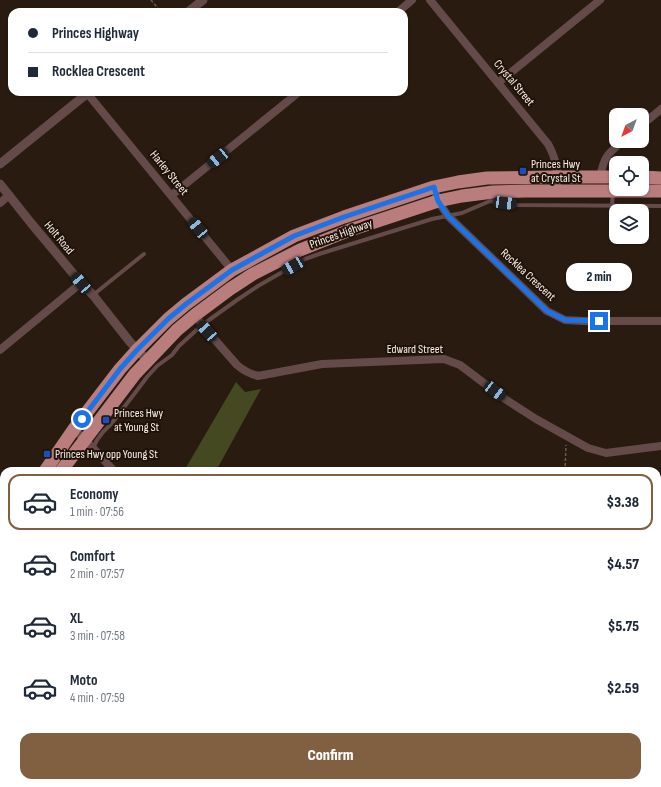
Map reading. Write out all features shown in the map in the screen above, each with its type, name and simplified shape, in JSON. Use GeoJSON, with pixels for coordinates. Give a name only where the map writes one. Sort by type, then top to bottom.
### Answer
{"type":"FeatureCollection","features":[{"type":"Feature","properties":{"kind":"highway","name":"Princes Highway"},"geometry":{"type":"LineString","coordinates":[[48,467],[74,429],[120,369],[168,319],[232,270],[294,236],[344,217],[434,187],[458,182],[487,178],[558,176],[609,177]]}},
{"type":"Feature","properties":{"kind":"highway"},"geometry":{"type":"LineString","coordinates":[[649,177],[661,178]]}},
{"type":"Feature","properties":{"kind":"highway","name":"Princes Highway"},"geometry":{"type":"LineString","coordinates":[[65,467],[89,444],[121,391],[147,360],[177,330],[198,320],[230,289],[253,274],[300,250],[350,230],[438,201],[462,196],[493,192],[609,191]]}},
{"type":"Feature","properties":{"kind":"highway","name":"Princes Highway"},"geometry":{"type":"LineString","coordinates":[[649,191],[661,191]]}},
{"type":"Feature","properties":{"kind":"street"},"geometry":{"type":"LineString","coordinates":[[193,8],[203,0]]}},
{"type":"Feature","properties":{"kind":"street"},"geometry":{"type":"LineString","coordinates":[[403,8],[412,0]]}},
{"type":"Feature","properties":{"kind":"street","name":"Crystal Street"},"geometry":{"type":"LineString","coordinates":[[430,0],[554,153],[558,176],[557,191]]}},
{"type":"Feature","properties":{"kind":"street"},"geometry":{"type":"LineString","coordinates":[[498,83],[600,0]]}},
{"type":"Feature","properties":{"kind":"street"},"geometry":{"type":"LineString","coordinates":[[0,164],[83,96]]}},
{"type":"Feature","properties":{"kind":"street","name":"Harley Street"},"geometry":{"type":"LineString","coordinates":[[91,96],[232,270]]}},
{"type":"Feature","properties":{"kind":"street"},"geometry":{"type":"LineString","coordinates":[[172,195],[294,96]]}},
{"type":"Feature","properties":{"kind":"street"},"geometry":{"type":"LineString","coordinates":[[649,119],[661,109]]}},
{"type":"Feature","properties":{"kind":"street"},"geometry":{"type":"LineString","coordinates":[[600,177],[603,162],[609,153],[615,148]]}},
{"type":"Feature","properties":{"kind":"street","name":"Holt Road"},"geometry":{"type":"LineString","coordinates":[[0,184],[31,224],[147,360]]}},
{"type":"Feature","properties":{"kind":"street","name":"Rocklea Crescent"},"geometry":{"type":"LineString","coordinates":[[434,187],[438,201],[448,216],[547,311],[565,320],[661,321]]}},
{"type":"Feature","properties":{"kind":"street"},"geometry":{"type":"LineString","coordinates":[[0,203],[9,195]]}},
{"type":"Feature","properties":{"kind":"street"},"geometry":{"type":"LineString","coordinates":[[0,350],[81,283]]}},
{"type":"Feature","properties":{"kind":"street","name":"Edward Street"},"geometry":{"type":"LineString","coordinates":[[198,320],[237,366],[248,373],[258,376],[322,364],[444,359],[460,366],[505,399],[588,448],[606,453],[661,446]]}},
{"type":"Feature","properties":{"kind":"street"},"geometry":{"type":"LineString","coordinates":[[74,429],[110,467]]}},
{"type":"Feature","properties":{"kind":"lane"},"geometry":{"type":"LineString","coordinates":[[592,205],[593,191]]}},
{"type":"Feature","properties":{"kind":"lane","name":"Princes Highway"},"geometry":{"type":"LineString","coordinates":[[89,444],[98,440],[147,377],[157,366],[172,355],[198,320],[231,304],[253,289],[304,259],[432,219],[462,212],[490,201],[518,205],[609,206]]}},
{"type":"Feature","properties":{"kind":"lane","name":"Princes Highway"},"geometry":{"type":"LineString","coordinates":[[649,206],[661,206]]}},
{"type":"Feature","properties":{"kind":"lane"},"geometry":{"type":"LineString","coordinates":[[93,295],[144,254]]}},
{"type":"Feature","properties":{"kind":"path"},"geometry":{"type":"LineString","coordinates":[[151,0],[158,8]]}},
{"type":"Feature","properties":{"kind":"path"},"geometry":{"type":"LineString","coordinates":[[565,467],[568,437]]}},
{"type":"Feature","properties":{"kind":"green space"},"geometry":{"type":"Polygon","coordinates":[[[236,382],[245,392],[261,389],[218,467],[186,467],[236,382]]]}},
{"type":"Feature","properties":{"kind":"place","name":"Princes Hwy at Crystal St"},"geometry":{"type":"Point","coordinates":[523,171]}},
{"type":"Feature","properties":{"kind":"place","name":"Princes Hwy at Young St"},"geometry":{"type":"Point","coordinates":[106,420]}},
{"type":"Feature","properties":{"kind":"place","name":"Princes Hwy opp Young St"},"geometry":{"type":"Point","coordinates":[47,454]}},
{"type":"Feature","properties":{"kind":"route"},"geometry":{"type":"LineString","coordinates":[[82,419],[120,369],[168,319],[232,270],[294,236],[344,217],[434,187],[438,201],[448,216],[547,311],[565,320],[599,321]]}}]}
